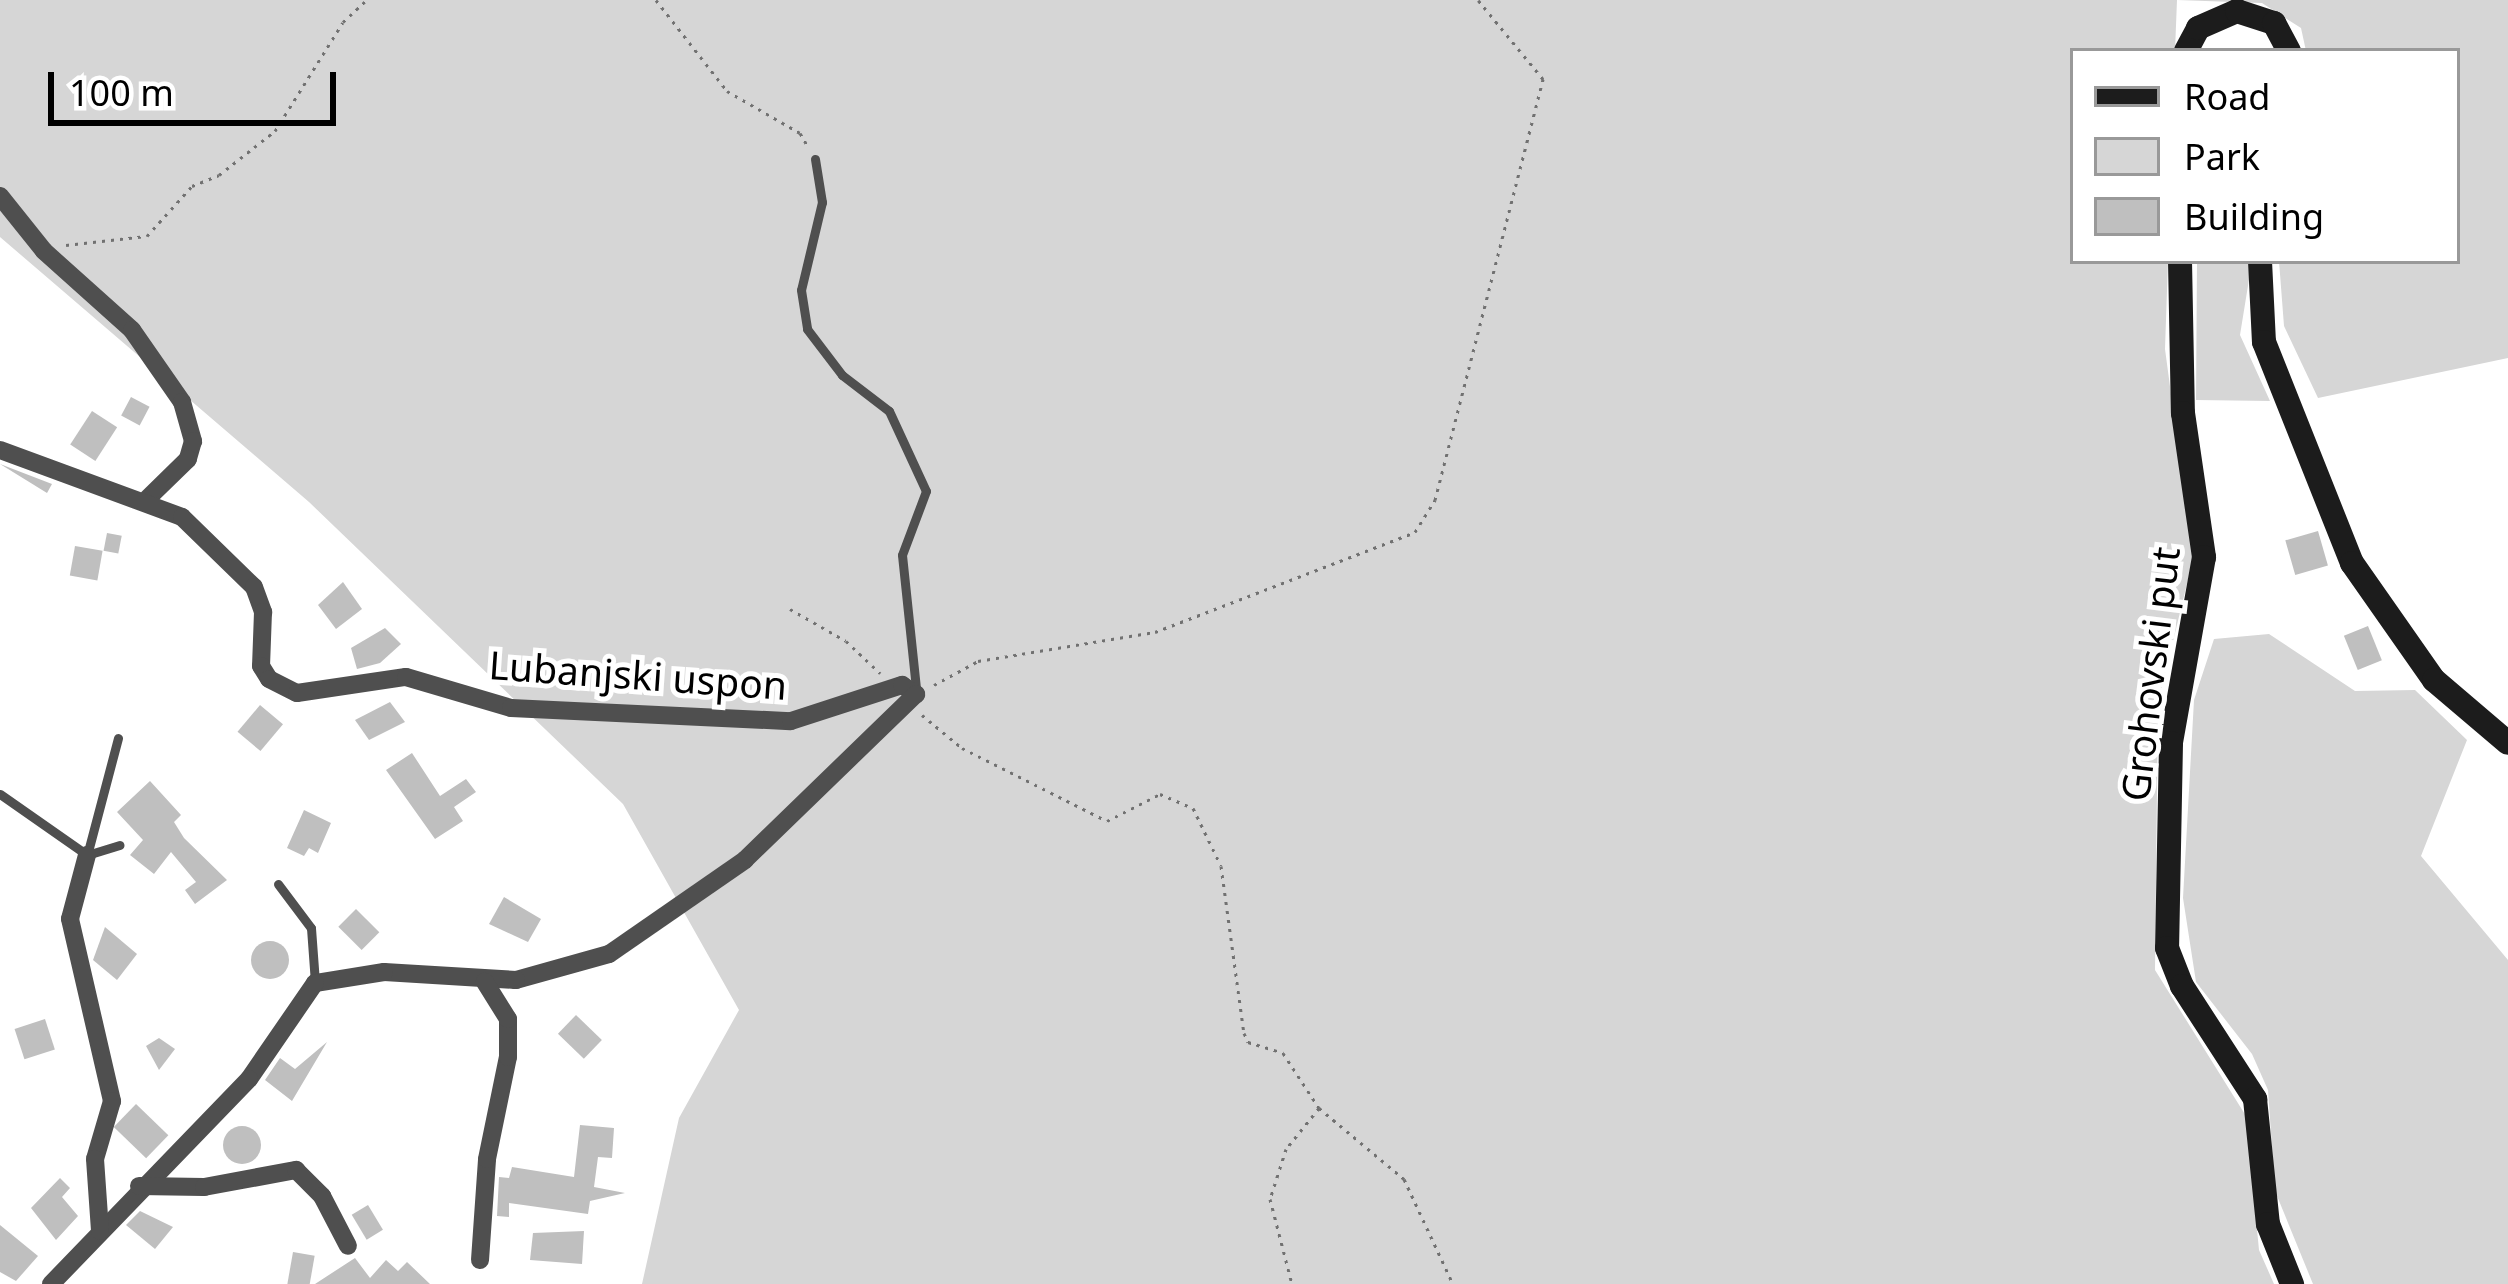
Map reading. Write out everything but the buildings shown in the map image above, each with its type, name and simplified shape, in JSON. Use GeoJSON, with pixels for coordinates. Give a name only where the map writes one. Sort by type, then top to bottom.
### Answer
{"type":"FeatureCollection","features":[{"type":"Feature","properties":{"kind":"main road"},"geometry":{"type":"LineString","coordinates":[[2188,48],[2198,28],[2236,11],[2274,23],[2288,48]]}},
{"type":"Feature","properties":{"kind":"main road","name":"Grohovski put"},"geometry":{"type":"LineString","coordinates":[[2180,264],[2183,413],[2204,557],[2171,743],[2167,948],[2182,986],[2255,1099],[2268,1225],[2293,1284]]}},
{"type":"Feature","properties":{"kind":"main road"},"geometry":{"type":"LineString","coordinates":[[2260,264],[2264,342],[2352,563],[2434,680],[2508,743]]}},
{"type":"Feature","properties":{"kind":"street"},"geometry":{"type":"LineString","coordinates":[[0,196],[44,251],[132,330],[182,402],[193,441],[188,459],[148,499],[0,450]]}},
{"type":"Feature","properties":{"kind":"street","name":"Lubanjski uspon"},"geometry":{"type":"LineString","coordinates":[[148,499],[182,517],[254,587],[269,680],[313,693],[394,677],[511,708],[791,721],[908,695]]}},
{"type":"Feature","properties":{"kind":"street"},"geometry":{"type":"LineString","coordinates":[[51,1284],[139,1186],[249,1079],[315,983],[384,972],[485,982],[579,965],[683,910],[908,695]]}},
{"type":"Feature","properties":{"kind":"street"},"geometry":{"type":"LineString","coordinates":[[87,855],[70,919],[112,1101],[94,1159],[100,1231]]}},
{"type":"Feature","properties":{"kind":"street"},"geometry":{"type":"LineString","coordinates":[[480,1260],[487,1159],[508,1057],[508,1019],[485,982]]}},
{"type":"Feature","properties":{"kind":"street"},"geometry":{"type":"LineString","coordinates":[[139,1186],[204,1187],[279,1168],[296,1171],[322,1196],[347,1246]]}},
{"type":"Feature","properties":{"kind":"lane"},"geometry":{"type":"LineString","coordinates":[[815,159],[822,202],[801,290],[807,328],[842,375],[889,411],[926,491],[902,555],[908,695]]}},
{"type":"Feature","properties":{"kind":"lane"},"geometry":{"type":"LineString","coordinates":[[87,855],[118,738]]}},
{"type":"Feature","properties":{"kind":"lane"},"geometry":{"type":"LineString","coordinates":[[0,794],[87,855]]}},
{"type":"Feature","properties":{"kind":"lane"},"geometry":{"type":"LineString","coordinates":[[87,855],[121,844]]}},
{"type":"Feature","properties":{"kind":"lane"},"geometry":{"type":"LineString","coordinates":[[278,884],[310,928],[315,983]]}},
{"type":"Feature","properties":{"kind":"path"},"geometry":{"type":"LineString","coordinates":[[44,251],[92,236],[147,236],[192,186],[219,176],[275,131],[343,22],[367,0]]}},
{"type":"Feature","properties":{"kind":"path"},"geometry":{"type":"LineString","coordinates":[[656,0],[727,91],[800,133],[815,159]]}},
{"type":"Feature","properties":{"kind":"path"},"geometry":{"type":"LineString","coordinates":[[908,695],[978,662],[1154,632],[1415,532],[1435,500],[1543,79],[1478,0]]}},
{"type":"Feature","properties":{"kind":"path"},"geometry":{"type":"LineString","coordinates":[[790,609],[908,695],[962,748],[1107,821],[1160,794],[1193,808],[1221,866],[1244,1033],[1258,1048],[1283,1053],[1319,1108],[1404,1179],[1453,1284]]}},
{"type":"Feature","properties":{"kind":"path"},"geometry":{"type":"LineString","coordinates":[[1292,1284],[1270,1199],[1286,1149],[1319,1108]]}},
{"type":"Feature","properties":{"kind":"green space"},"geometry":{"type":"Polygon","coordinates":[[[0,0],[2177,0],[2175,48],[2070,48],[2070,264],[2168,264],[2165,349],[2193,559],[2158,703],[2155,970],[2246,1116],[2259,1250],[2274,1284],[642,1284],[679,1118],[739,1010],[623,804],[309,502],[0,237],[0,0]]]}},
{"type":"Feature","properties":{"kind":"green space"},"geometry":{"type":"Polygon","coordinates":[[[2177,0],[2508,0],[2508,358],[2318,398],[2284,326],[2279,264],[2460,264],[2460,48],[2305,48],[2301,28],[2262,3],[2177,0]]]}},
{"type":"Feature","properties":{"kind":"green space"},"geometry":{"type":"Polygon","coordinates":[[[2197,264],[2252,264],[2240,335],[2270,401],[2196,400],[2197,264]]]}},
{"type":"Feature","properties":{"kind":"green space"},"geometry":{"type":"Polygon","coordinates":[[[2269,634],[2355,691],[2415,690],[2467,740],[2421,856],[2508,960],[2508,1284],[2313,1284],[2275,1191],[2268,1090],[2252,1054],[2196,982],[2183,898],[2194,700],[2214,639],[2269,634]]]}}]}
